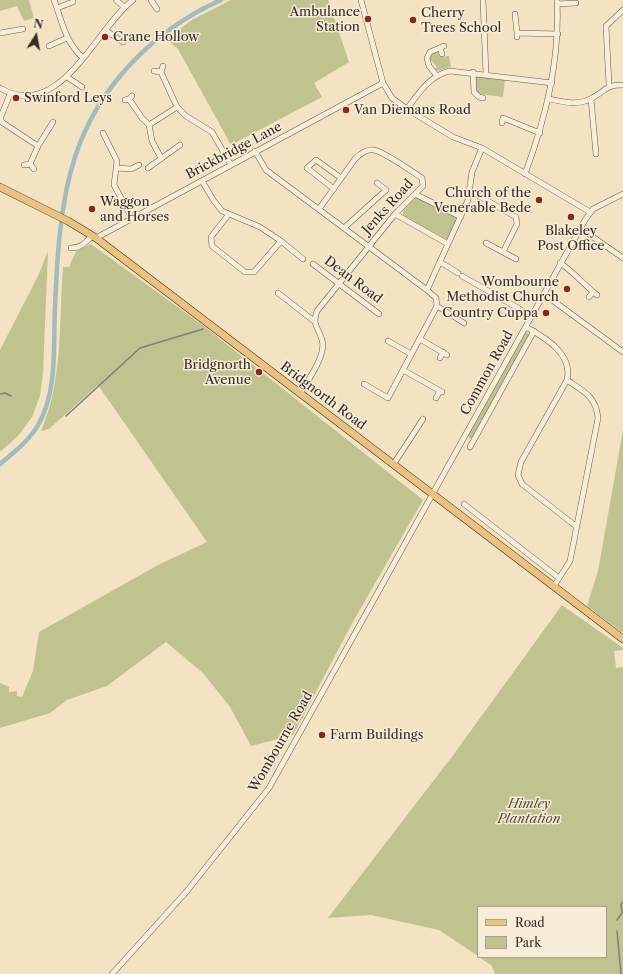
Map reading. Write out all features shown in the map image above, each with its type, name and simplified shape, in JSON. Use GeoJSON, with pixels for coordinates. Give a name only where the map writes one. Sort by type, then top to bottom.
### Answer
{"type":"FeatureCollection","features":[{"type":"Feature","properties":{"kind":"main road","name":"Bridgnorth Road"},"geometry":{"type":"LineString","coordinates":[[0,187],[68,221],[94,237],[621,637]]}},
{"type":"Feature","properties":{"kind":"street"},"geometry":{"type":"LineString","coordinates":[[54,0],[66,38],[74,50],[82,58]]}},
{"type":"Feature","properties":{"kind":"street"},"geometry":{"type":"LineString","coordinates":[[116,0],[124,7]]}},
{"type":"Feature","properties":{"kind":"street"},"geometry":{"type":"LineString","coordinates":[[0,88],[10,94],[26,96],[40,94],[53,88],[67,77],[124,7],[133,0]]}},
{"type":"Feature","properties":{"kind":"street"},"geometry":{"type":"LineString","coordinates":[[361,0],[383,83],[392,98],[407,110],[453,137],[482,148],[590,212]]}},
{"type":"Feature","properties":{"kind":"street"},"geometry":{"type":"LineString","coordinates":[[483,0],[486,74]]}},
{"type":"Feature","properties":{"kind":"street"},"geometry":{"type":"LineString","coordinates":[[525,174],[540,133],[552,83],[558,34],[557,2],[576,3]]}},
{"type":"Feature","properties":{"kind":"street"},"geometry":{"type":"LineString","coordinates":[[57,8],[73,3]]}},
{"type":"Feature","properties":{"kind":"street"},"geometry":{"type":"LineString","coordinates":[[610,85],[606,26],[623,10]]}},
{"type":"Feature","properties":{"kind":"street"},"geometry":{"type":"LineString","coordinates":[[515,14],[517,35],[558,34]]}},
{"type":"Feature","properties":{"kind":"street"},"geometry":{"type":"LineString","coordinates":[[0,33],[23,29]]}},
{"type":"Feature","properties":{"kind":"street"},"geometry":{"type":"LineString","coordinates":[[105,30],[121,39]]}},
{"type":"Feature","properties":{"kind":"street"},"geometry":{"type":"LineString","coordinates":[[49,46],[66,38]]}},
{"type":"Feature","properties":{"kind":"street"},"geometry":{"type":"LineString","coordinates":[[437,76],[429,66],[427,58],[430,52],[442,47],[442,54]]}},
{"type":"Feature","properties":{"kind":"street"},"geometry":{"type":"LineString","coordinates":[[163,66],[161,72],[177,107],[186,116],[212,132],[231,165]]}},
{"type":"Feature","properties":{"kind":"street"},"geometry":{"type":"LineString","coordinates":[[154,71],[161,72]]}},
{"type":"Feature","properties":{"kind":"street"},"geometry":{"type":"LineString","coordinates":[[407,110],[424,87],[437,76],[450,71],[473,72],[552,83]]}},
{"type":"Feature","properties":{"kind":"street"},"geometry":{"type":"LineString","coordinates":[[473,72],[474,92],[479,98],[483,98]]}},
{"type":"Feature","properties":{"kind":"street"},"geometry":{"type":"LineString","coordinates":[[67,77],[82,87]]}},
{"type":"Feature","properties":{"kind":"street","name":"Brickbridge Lane"},"geometry":{"type":"LineString","coordinates":[[72,248],[78,248],[94,237],[202,181],[383,83]]}},
{"type":"Feature","properties":{"kind":"street"},"geometry":{"type":"LineString","coordinates":[[549,99],[577,103],[591,99],[610,85],[623,85]]}},
{"type":"Feature","properties":{"kind":"street"},"geometry":{"type":"LineString","coordinates":[[10,94],[0,119],[3,123],[38,146]]}},
{"type":"Feature","properties":{"kind":"street"},"geometry":{"type":"LineString","coordinates":[[129,98],[142,118],[149,125],[154,146],[161,158]]}},
{"type":"Feature","properties":{"kind":"street"},"geometry":{"type":"LineString","coordinates":[[591,99],[596,154]]}},
{"type":"Feature","properties":{"kind":"street"},"geometry":{"type":"LineString","coordinates":[[149,125],[177,107]]}},
{"type":"Feature","properties":{"kind":"street"},"geometry":{"type":"LineString","coordinates":[[502,123],[503,118],[540,133]]}},
{"type":"Feature","properties":{"kind":"street"},"geometry":{"type":"LineString","coordinates":[[30,164],[38,146],[53,122]]}},
{"type":"Feature","properties":{"kind":"street"},"geometry":{"type":"LineString","coordinates":[[104,133],[108,137],[116,156],[117,168],[114,185],[132,218]]}},
{"type":"Feature","properties":{"kind":"street"},"geometry":{"type":"LineString","coordinates":[[148,168],[180,145]]}},
{"type":"Feature","properties":{"kind":"street"},"geometry":{"type":"LineString","coordinates":[[426,290],[461,217],[470,191],[472,172],[482,148]]}},
{"type":"Feature","properties":{"kind":"street","name":"Jenks Road"},"geometry":{"type":"LineString","coordinates":[[319,209],[358,155],[369,150],[376,151],[422,178],[423,186],[395,214],[368,246]]}},
{"type":"Feature","properties":{"kind":"street"},"geometry":{"type":"LineString","coordinates":[[255,152],[266,170],[436,298],[437,306],[388,398],[366,385],[371,380]]}},
{"type":"Feature","properties":{"kind":"street"},"geometry":{"type":"LineString","coordinates":[[334,189],[306,168],[316,160],[341,178]]}},
{"type":"Feature","properties":{"kind":"street"},"geometry":{"type":"LineString","coordinates":[[24,165],[30,164]]}},
{"type":"Feature","properties":{"kind":"street"},"geometry":{"type":"LineString","coordinates":[[30,164],[34,169]]}},
{"type":"Feature","properties":{"kind":"street"},"geometry":{"type":"LineString","coordinates":[[117,168],[137,168]]}},
{"type":"Feature","properties":{"kind":"street"},"geometry":{"type":"LineString","coordinates":[[202,181],[218,206],[229,214],[260,226],[281,241],[295,257],[303,259]]}},
{"type":"Feature","properties":{"kind":"street"},"geometry":{"type":"LineString","coordinates":[[344,228],[386,190],[377,183]]}},
{"type":"Feature","properties":{"kind":"street"},"geometry":{"type":"LineString","coordinates":[[470,191],[516,217],[517,224],[503,252]]}},
{"type":"Feature","properties":{"kind":"street"},"geometry":{"type":"LineString","coordinates":[[415,194],[461,217]]}},
{"type":"Feature","properties":{"kind":"street","name":"Common Road"},"geometry":{"type":"LineString","coordinates":[[432,495],[560,263],[590,212],[606,201],[623,194]]}},
{"type":"Feature","properties":{"kind":"street"},"geometry":{"type":"LineString","coordinates":[[229,214],[211,237],[211,243],[212,246],[245,272],[251,272],[257,269],[281,241]]}},
{"type":"Feature","properties":{"kind":"street"},"geometry":{"type":"LineString","coordinates":[[395,214],[448,244]]}},
{"type":"Feature","properties":{"kind":"street"},"geometry":{"type":"LineString","coordinates":[[580,228],[623,258]]}},
{"type":"Feature","properties":{"kind":"street"},"geometry":{"type":"LineString","coordinates":[[486,243],[516,259]]}},
{"type":"Feature","properties":{"kind":"street"},"geometry":{"type":"LineString","coordinates":[[314,321],[317,311],[368,246]]}},
{"type":"Feature","properties":{"kind":"street"},"geometry":{"type":"LineString","coordinates":[[440,262],[532,316]]}},
{"type":"Feature","properties":{"kind":"street"},"geometry":{"type":"LineString","coordinates":[[560,263],[571,269],[582,283],[595,293],[589,297]]}},
{"type":"Feature","properties":{"kind":"street","name":"Dean Road"},"geometry":{"type":"LineString","coordinates":[[313,264],[380,314]]}},
{"type":"Feature","properties":{"kind":"street"},"geometry":{"type":"LineString","coordinates":[[278,293],[314,321],[322,340],[322,353],[300,394]]}},
{"type":"Feature","properties":{"kind":"street"},"geometry":{"type":"LineString","coordinates":[[544,294],[623,352]]}},
{"type":"Feature","properties":{"kind":"street"},"geometry":{"type":"LineString","coordinates":[[437,306],[464,323]]}},
{"type":"Feature","properties":{"kind":"street"},"geometry":{"type":"LineString","coordinates":[[526,327],[534,331],[564,355],[568,369],[566,380],[521,462],[518,475],[522,484],[577,527]]}},
{"type":"Feature","properties":{"kind":"street","name":"Common Road"},"geometry":{"type":"LineString","coordinates":[[464,438],[471,445],[534,331]]}},
{"type":"Feature","properties":{"kind":"street"},"geometry":{"type":"LineString","coordinates":[[420,339],[445,354],[440,358]]}},
{"type":"Feature","properties":{"kind":"street"},"geometry":{"type":"LineString","coordinates":[[389,344],[411,354]]}},
{"type":"Feature","properties":{"kind":"street"},"geometry":{"type":"LineString","coordinates":[[403,370],[441,392],[436,398]]}},
{"type":"Feature","properties":{"kind":"street"},"geometry":{"type":"LineString","coordinates":[[554,586],[570,561],[598,418],[597,407],[591,397],[566,380]]}},
{"type":"Feature","properties":{"kind":"street"},"geometry":{"type":"LineString","coordinates":[[393,465],[423,419]]}},
{"type":"Feature","properties":{"kind":"street"},"geometry":{"type":"LineString","coordinates":[[412,423],[419,426]]}},
{"type":"Feature","properties":{"kind":"street","name":"Wombourne Road"},"geometry":{"type":"LineString","coordinates":[[112,974],[188,891],[269,788],[432,495]]}},
{"type":"Feature","properties":{"kind":"street"},"geometry":{"type":"LineString","coordinates":[[464,504],[489,525],[559,578]]}},
{"type":"Feature","properties":{"kind":"street"},"geometry":{"type":"LineString","coordinates":[[482,533],[489,525]]}},
{"type":"Feature","properties":{"kind":"green space"},"geometry":{"type":"Polygon","coordinates":[[[0,0],[29,0],[34,18],[24,21],[17,6],[0,11],[0,0]]]}},
{"type":"Feature","properties":{"kind":"green space"},"geometry":{"type":"Polygon","coordinates":[[[231,0],[328,0],[349,62],[314,83],[322,97],[231,145],[178,49],[166,39],[192,20],[231,0]]]}},
{"type":"Feature","properties":{"kind":"green space"},"geometry":{"type":"Polygon","coordinates":[[[437,52],[440,57],[449,56],[451,67],[437,71],[435,69],[437,67],[429,58],[432,54],[437,52]]]}},
{"type":"Feature","properties":{"kind":"green space"},"geometry":{"type":"Polygon","coordinates":[[[477,76],[505,79],[503,97],[479,94],[476,92],[475,78],[477,76]]]}},
{"type":"Feature","properties":{"kind":"green space"},"geometry":{"type":"Polygon","coordinates":[[[416,197],[455,216],[456,222],[448,238],[446,239],[403,216],[403,211],[416,197]]]}},
{"type":"Feature","properties":{"kind":"green space"},"geometry":{"type":"Polygon","coordinates":[[[91,244],[205,327],[423,500],[354,620],[293,735],[251,746],[230,707],[203,673],[166,642],[107,686],[67,700],[50,713],[0,728],[0,683],[9,687],[9,692],[17,691],[17,696],[22,697],[33,671],[39,632],[158,565],[207,542],[98,385],[49,429],[41,431],[48,412],[57,371],[63,267],[69,267],[76,251],[91,244]]]}},
{"type":"Feature","properties":{"kind":"green space"},"geometry":{"type":"Polygon","coordinates":[[[48,251],[43,373],[40,396],[32,417],[18,436],[0,452],[0,350],[38,276],[48,251]]]}},
{"type":"Feature","properties":{"kind":"green space"},"geometry":{"type":"Polygon","coordinates":[[[526,332],[529,334],[473,438],[470,438],[468,436],[526,332]]]}},
{"type":"Feature","properties":{"kind":"green space"},"geometry":{"type":"Polygon","coordinates":[[[623,430],[623,633],[587,606],[598,571],[623,430]]]}},
{"type":"Feature","properties":{"kind":"green space","name":"Himley Plantation"},"geometry":{"type":"Polygon","coordinates":[[[562,605],[623,648],[623,650],[614,651],[616,668],[623,667],[623,974],[495,974],[492,966],[480,958],[607,958],[607,906],[477,906],[477,955],[439,930],[371,915],[328,918],[454,754],[562,605]]]}},
{"type":"Feature","properties":{"kind":"waterway"},"geometry":{"type":"LineString","coordinates":[[0,464],[21,446],[34,431],[44,412],[49,398],[53,368],[60,231],[70,175],[85,131],[98,107],[114,84],[151,44],[196,12],[221,0]]}},
{"type":"Feature","properties":{"kind":"waterway"},"geometry":{"type":"LineString","coordinates":[[66,416],[140,348],[203,329]]}},
{"type":"Feature","properties":{"kind":"waterway"},"geometry":{"type":"LineString","coordinates":[[0,394],[5,393],[11,396]]}},
{"type":"Feature","properties":{"kind":"waterway"},"geometry":{"type":"LineString","coordinates":[[617,920],[622,913],[621,904],[623,902]]}},
{"type":"Feature","properties":{"kind":"waterway"},"geometry":{"type":"LineString","coordinates":[[617,931],[621,974]]}},
{"type":"Feature","properties":{"kind":"place","name":"Ambulance Station"},"geometry":{"type":"Point","coordinates":[368,19]}},
{"type":"Feature","properties":{"kind":"place","name":"Cherry Trees School"},"geometry":{"type":"Point","coordinates":[413,20]}},
{"type":"Feature","properties":{"kind":"place","name":"Crane Hollow"},"geometry":{"type":"Point","coordinates":[105,37]}},
{"type":"Feature","properties":{"kind":"place","name":"Swinford Leys"},"geometry":{"type":"Point","coordinates":[16,98]}},
{"type":"Feature","properties":{"kind":"place","name":"Van Diemans Road"},"geometry":{"type":"Point","coordinates":[346,110]}},
{"type":"Feature","properties":{"kind":"place","name":"Church of the Venerable Bede"},"geometry":{"type":"Point","coordinates":[539,200]}},
{"type":"Feature","properties":{"kind":"place","name":"Waggon and Horses"},"geometry":{"type":"Point","coordinates":[92,209]}},
{"type":"Feature","properties":{"kind":"place","name":"Blakeley Post Office"},"geometry":{"type":"Point","coordinates":[571,217]}},
{"type":"Feature","properties":{"kind":"place","name":"Wombourne Methodist Church"},"geometry":{"type":"Point","coordinates":[567,289]}},
{"type":"Feature","properties":{"kind":"place","name":"Country Cuppa"},"geometry":{"type":"Point","coordinates":[546,313]}},
{"type":"Feature","properties":{"kind":"place","name":"Bridgnorth Avenue"},"geometry":{"type":"Point","coordinates":[259,372]}},
{"type":"Feature","properties":{"kind":"place","name":"Farm Buildings"},"geometry":{"type":"Point","coordinates":[322,735]}}]}
